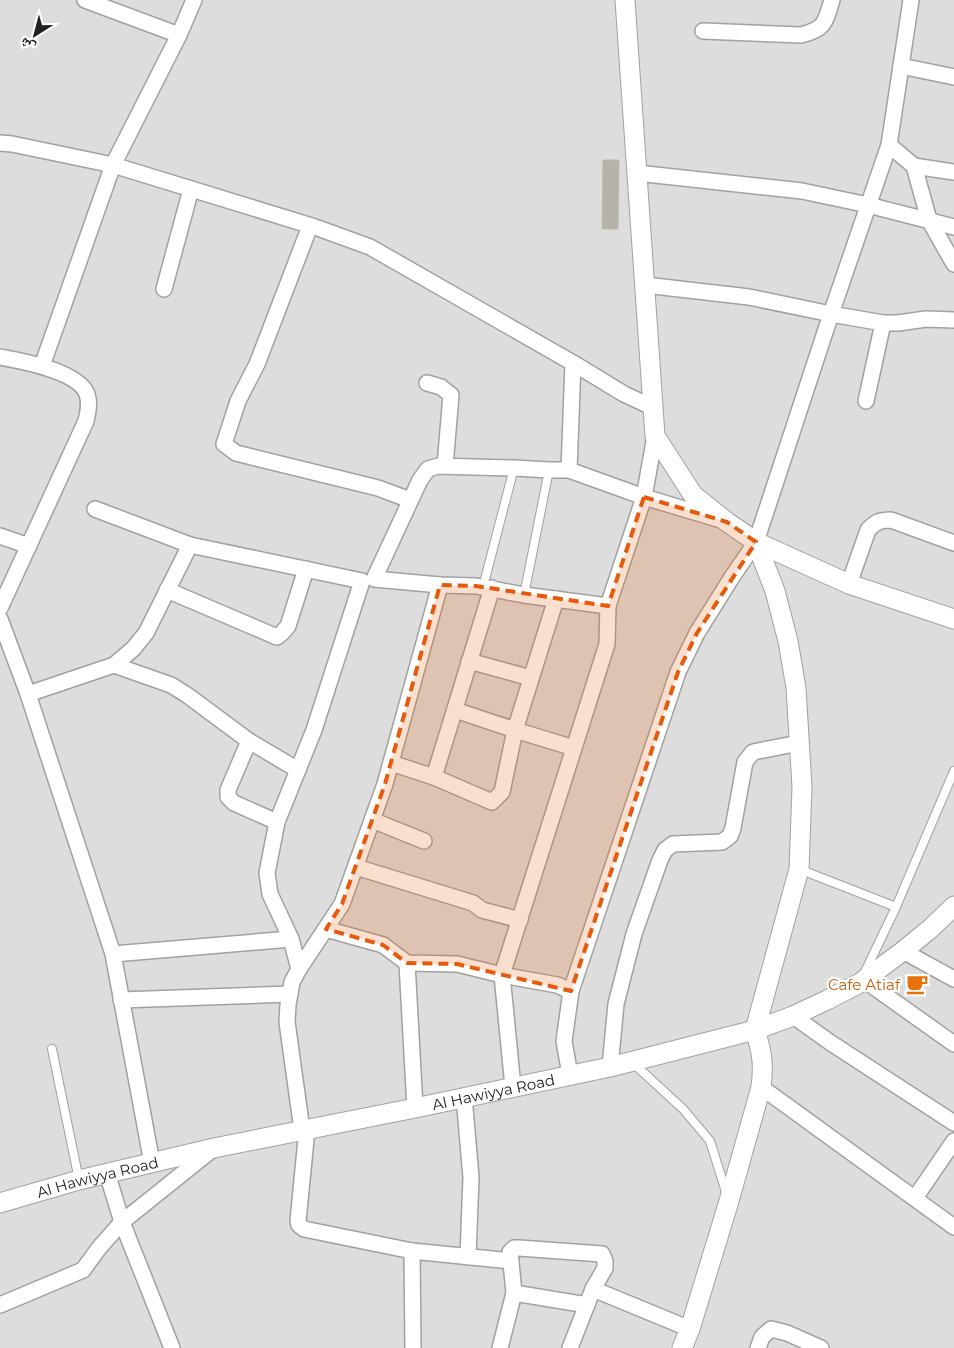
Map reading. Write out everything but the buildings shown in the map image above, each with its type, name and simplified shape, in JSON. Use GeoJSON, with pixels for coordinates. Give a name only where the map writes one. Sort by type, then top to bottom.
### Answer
{"type":"FeatureCollection","features":[{"type":"Feature","properties":{"kind":"street"},"geometry":{"type":"LineString","coordinates":[[85,0],[179,35]]}},
{"type":"Feature","properties":{"kind":"street"},"geometry":{"type":"LineString","coordinates":[[42,366],[113,165],[179,35],[194,0]]}},
{"type":"Feature","properties":{"kind":"street"},"geometry":{"type":"LineString","coordinates":[[513,1087],[502,975],[607,644],[608,606],[644,497],[655,436],[625,0]]}},
{"type":"Feature","properties":{"kind":"street"},"geometry":{"type":"LineString","coordinates":[[703,32],[801,35],[815,32],[825,22],[832,0]]}},
{"type":"Feature","properties":{"kind":"street"},"geometry":{"type":"LineString","coordinates":[[570,1075],[564,1041],[571,991],[678,672],[697,633],[756,542],[889,144],[911,0]]}},
{"type":"Feature","properties":{"kind":"street"},"geometry":{"type":"LineString","coordinates":[[901,66],[954,77]]}},
{"type":"Feature","properties":{"kind":"street"},"geometry":{"type":"LineString","coordinates":[[0,143],[113,165],[310,226],[370,247],[624,394],[654,408]]}},
{"type":"Feature","properties":{"kind":"street"},"geometry":{"type":"LineString","coordinates":[[889,144],[914,166],[954,172]]}},
{"type":"Feature","properties":{"kind":"street"},"geometry":{"type":"LineString","coordinates":[[914,166],[929,220],[954,264]]}},
{"type":"Feature","properties":{"kind":"street"},"geometry":{"type":"LineString","coordinates":[[637,173],[802,191],[868,205],[954,227]]}},
{"type":"Feature","properties":{"kind":"street"},"geometry":{"type":"LineString","coordinates":[[164,289],[191,189]]}},
{"type":"Feature","properties":{"kind":"street"},"geometry":{"type":"LineString","coordinates":[[310,226],[257,364],[238,401],[224,444],[236,453],[378,488],[410,500]]}},
{"type":"Feature","properties":{"kind":"street"},"geometry":{"type":"LineString","coordinates":[[646,285],[749,297],[883,323],[926,319],[954,320]]}},
{"type":"Feature","properties":{"kind":"street"},"geometry":{"type":"LineString","coordinates":[[866,401],[883,323]]}},
{"type":"Feature","properties":{"kind":"street"},"geometry":{"type":"LineString","coordinates":[[0,357],[42,366],[72,378],[82,386],[89,404],[86,421],[0,608]]}},
{"type":"Feature","properties":{"kind":"street"},"geometry":{"type":"LineString","coordinates":[[569,470],[573,363]]}},
{"type":"Feature","properties":{"kind":"street"},"geometry":{"type":"LineString","coordinates":[[427,383],[441,387],[452,395],[445,466]]}},
{"type":"Feature","properties":{"kind":"street"},"geometry":{"type":"LineString","coordinates":[[655,436],[693,495],[756,542],[849,584],[954,619]]}},
{"type":"Feature","properties":{"kind":"street"},"geometry":{"type":"LineString","coordinates":[[299,969],[291,940],[270,894],[267,873],[277,822],[314,730],[368,580],[420,480],[428,469],[445,466],[569,470],[644,497],[727,522]]}},
{"type":"Feature","properties":{"kind":"street"},"geometry":{"type":"LineString","coordinates":[[95,509],[190,545],[306,569],[368,580],[476,586],[524,595],[608,606]]}},
{"type":"Feature","properties":{"kind":"street"},"geometry":{"type":"LineString","coordinates":[[849,584],[868,530],[873,524],[881,520],[890,520],[954,543]]}},
{"type":"Feature","properties":{"kind":"street"},"geometry":{"type":"LineString","coordinates":[[0,536],[28,546]]}},
{"type":"Feature","properties":{"kind":"street"},"geometry":{"type":"LineString","coordinates":[[682,1348],[690,1329],[729,1202],[761,1087],[763,1068],[761,1049],[755,1030],[799,869],[802,787],[796,688],[788,641],[775,591],[756,542]]}},
{"type":"Feature","properties":{"kind":"street"},"geometry":{"type":"LineString","coordinates":[[28,694],[114,664],[133,650],[146,633],[190,545]]}},
{"type":"Feature","properties":{"kind":"street"},"geometry":{"type":"LineString","coordinates":[[168,590],[277,637],[288,626],[306,569]]}},
{"type":"Feature","properties":{"kind":"street"},"geometry":{"type":"LineString","coordinates":[[440,585],[385,784],[356,867],[342,904],[292,982],[287,1022],[305,1129],[298,1221],[299,1225],[304,1229],[412,1251],[512,1261]]}},
{"type":"Feature","properties":{"kind":"street"},"geometry":{"type":"LineString","coordinates":[[434,777],[469,661],[487,588]]}},
{"type":"Feature","properties":{"kind":"street"},"geometry":{"type":"LineString","coordinates":[[391,763],[434,777],[492,802],[502,792],[515,730],[556,599]]}},
{"type":"Feature","properties":{"kind":"street"},"geometry":{"type":"LineString","coordinates":[[0,619],[28,694],[113,954],[152,1163]]}},
{"type":"Feature","properties":{"kind":"street"},"geometry":{"type":"LineString","coordinates":[[469,661],[531,678]]}},
{"type":"Feature","properties":{"kind":"street"},"geometry":{"type":"LineString","coordinates":[[114,664],[171,685],[250,741],[298,770]]}},
{"type":"Feature","properties":{"kind":"street"},"geometry":{"type":"LineString","coordinates":[[455,710],[574,748]]}},
{"type":"Feature","properties":{"kind":"street"},"geometry":{"type":"LineString","coordinates":[[250,741],[228,790],[228,797],[234,803],[277,822]]}},
{"type":"Feature","properties":{"kind":"street"},"geometry":{"type":"LineString","coordinates":[[610,1067],[616,1004],[634,934],[665,850],[673,844],[722,842],[730,836],[745,762],[753,752],[799,743]]}},
{"type":"Feature","properties":{"kind":"street"},"geometry":{"type":"LineString","coordinates":[[372,820],[424,841]]}},
{"type":"Feature","properties":{"kind":"street"},"geometry":{"type":"LineString","coordinates":[[356,867],[473,903],[482,910],[520,920]]}},
{"type":"Feature","properties":{"kind":"street","name":"Al Hawiyya Road"},"geometry":{"type":"LineString","coordinates":[[0,1202],[78,1180],[214,1148],[610,1067],[755,1030],[827,1000],[862,981],[904,952],[954,906]]}},
{"type":"Feature","properties":{"kind":"street"},"geometry":{"type":"LineString","coordinates":[[326,929],[383,945],[407,962],[457,964],[502,975],[557,985],[571,991]]}},
{"type":"Feature","properties":{"kind":"street"},"geometry":{"type":"LineString","coordinates":[[113,954],[291,940]]}},
{"type":"Feature","properties":{"kind":"street"},"geometry":{"type":"LineString","coordinates":[[904,952],[954,979]]}},
{"type":"Feature","properties":{"kind":"street"},"geometry":{"type":"LineString","coordinates":[[407,962],[415,1108]]}},
{"type":"Feature","properties":{"kind":"street"},"geometry":{"type":"LineString","coordinates":[[862,981],[954,1044]]}},
{"type":"Feature","properties":{"kind":"street"},"geometry":{"type":"LineString","coordinates":[[121,1000],[290,994]]}},
{"type":"Feature","properties":{"kind":"street"},"geometry":{"type":"LineString","coordinates":[[792,1016],[954,1124]]}},
{"type":"Feature","properties":{"kind":"street"},"geometry":{"type":"LineString","coordinates":[[761,1087],[954,1227]]}},
{"type":"Feature","properties":{"kind":"street"},"geometry":{"type":"LineString","coordinates":[[464,1097],[471,1177],[468,1257]]}},
{"type":"Feature","properties":{"kind":"street"},"geometry":{"type":"LineString","coordinates":[[915,1198],[954,1141]]}},
{"type":"Feature","properties":{"kind":"street"},"geometry":{"type":"LineString","coordinates":[[0,1305],[83,1270],[122,1222],[214,1148]]}},
{"type":"Feature","properties":{"kind":"street"},"geometry":{"type":"LineString","coordinates":[[107,1173],[122,1222],[172,1348]]}},
{"type":"Feature","properties":{"kind":"street"},"geometry":{"type":"LineString","coordinates":[[500,1348],[514,1293],[510,1252],[514,1248],[602,1254],[605,1268],[593,1289],[570,1348]]}},
{"type":"Feature","properties":{"kind":"street"},"geometry":{"type":"LineString","coordinates":[[412,1251],[413,1348]]}},
{"type":"Feature","properties":{"kind":"street"},"geometry":{"type":"LineString","coordinates":[[593,1289],[690,1329]]}},
{"type":"Feature","properties":{"kind":"street"},"geometry":{"type":"LineString","coordinates":[[514,1293],[587,1305]]}},
{"type":"Feature","properties":{"kind":"street"},"geometry":{"type":"LineString","coordinates":[[758,1348],[762,1337],[771,1329],[787,1333],[821,1348]]}},
{"type":"Feature","properties":{"kind":"lane"},"geometry":{"type":"LineString","coordinates":[[487,588],[514,468]]}},
{"type":"Feature","properties":{"kind":"lane"},"geometry":{"type":"LineString","coordinates":[[524,595],[549,470]]}},
{"type":"Feature","properties":{"kind":"lane"},"geometry":{"type":"LineString","coordinates":[[862,981],[954,771]]}},
{"type":"Feature","properties":{"kind":"lane"},"geometry":{"type":"LineString","coordinates":[[799,869],[896,907]]}},
{"type":"Feature","properties":{"kind":"lane"},"geometry":{"type":"LineString","coordinates":[[52,1049],[78,1180]]}},
{"type":"Feature","properties":{"kind":"lane"},"geometry":{"type":"LineString","coordinates":[[632,1062],[684,1109],[710,1141],[729,1202]]}},
{"type":"Feature","properties":{"kind":"highlighted area"},"geometry":{"type":"Polygon","coordinates":[[[644,497],[727,522],[756,542],[697,633],[678,672],[571,991],[457,964],[407,963],[383,945],[326,929],[342,904],[385,784],[440,585],[476,586],[608,606],[644,497]]]}},
{"type":"Feature","properties":{"kind":"shaded area"},"geometry":{"type":"Polygon","coordinates":[[[0,0],[954,0],[954,1348],[0,1348],[0,0]]]}},
{"type":"Feature","properties":{"kind":"place","name":"Cafe Atiaf"},"geometry":{"type":"Point","coordinates":[917,984]}}]}
